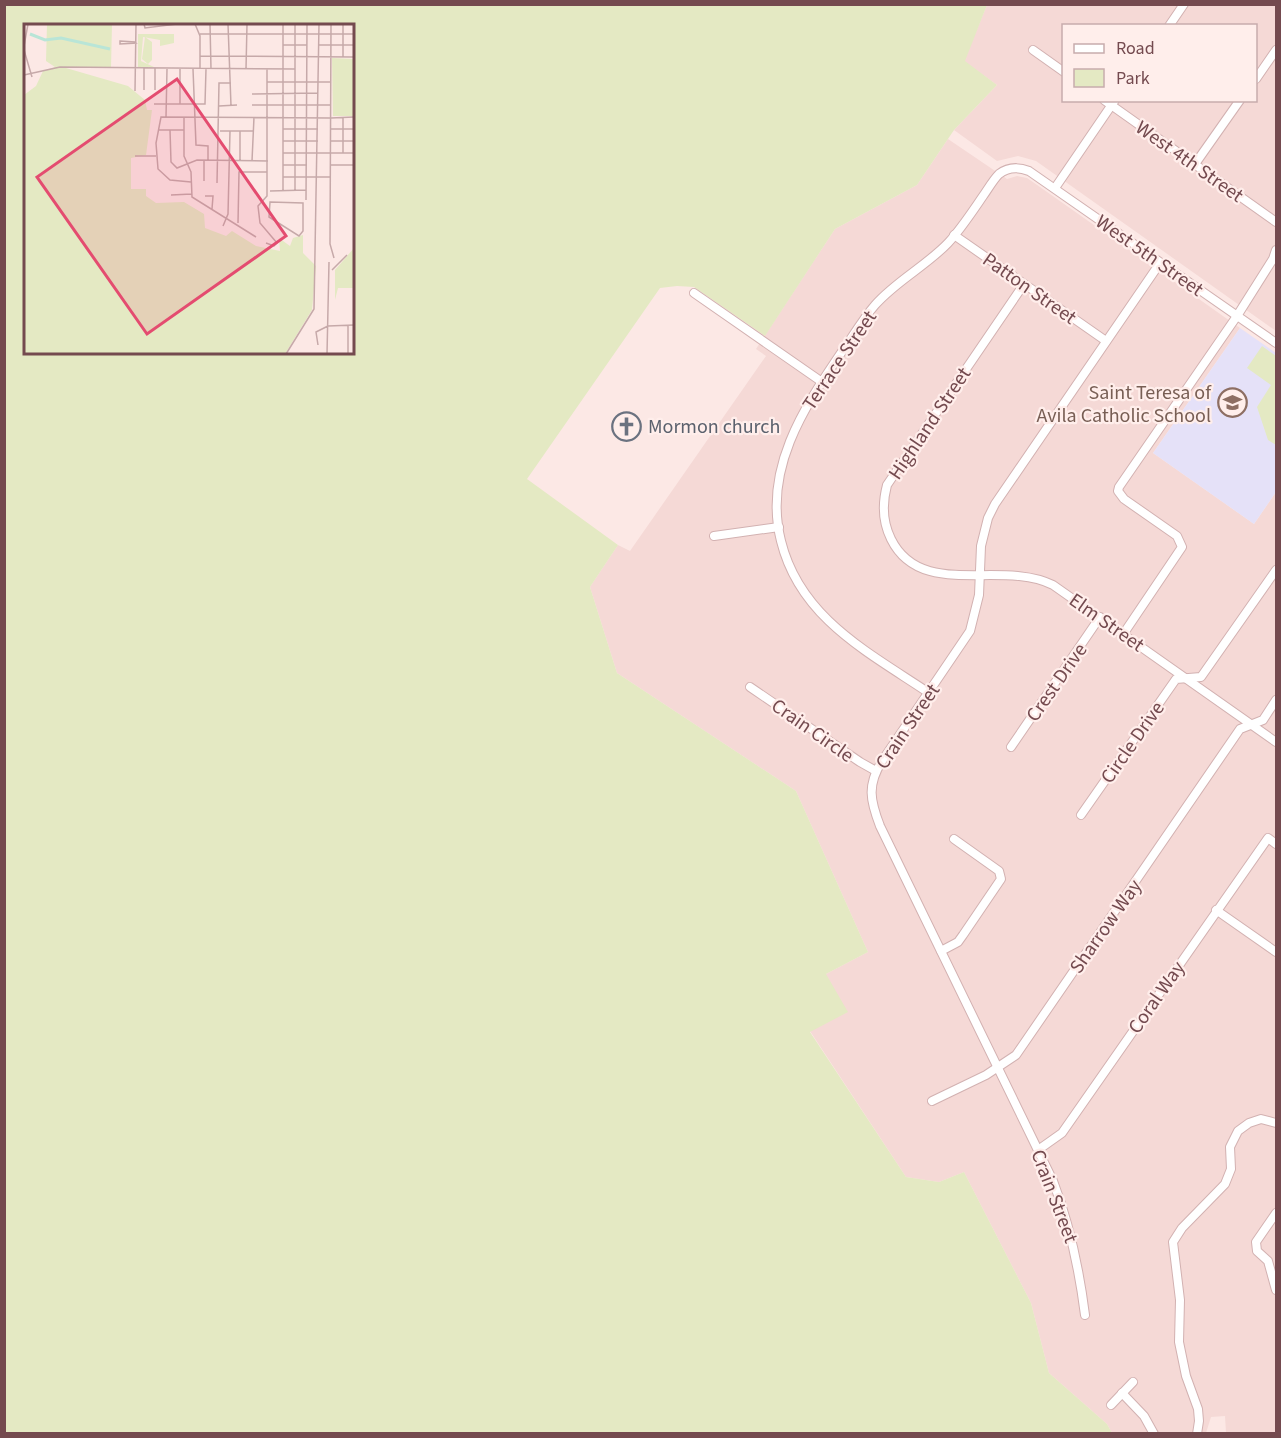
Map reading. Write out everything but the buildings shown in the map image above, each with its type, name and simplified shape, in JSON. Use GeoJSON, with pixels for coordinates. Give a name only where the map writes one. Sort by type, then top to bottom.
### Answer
{"type":"FeatureCollection","features":[{"type":"Feature","properties":{"kind":"street"},"geometry":{"type":"LineString","coordinates":[[1170,24],[1184,4]]}},
{"type":"Feature","properties":{"kind":"street"},"geometry":{"type":"LineString","coordinates":[[1033,50],[1062,71]]}},
{"type":"Feature","properties":{"kind":"street"},"geometry":{"type":"LineString","coordinates":[[1257,78],[1276,50]]}},
{"type":"Feature","properties":{"kind":"street"},"geometry":{"type":"LineString","coordinates":[[1195,164],[1239,102]]}},
{"type":"Feature","properties":{"kind":"street"},"geometry":{"type":"LineString","coordinates":[[1055,188],[1113,103]]}},
{"type":"Feature","properties":{"kind":"street","name":"West 4th Street"},"geometry":{"type":"LineString","coordinates":[[1113,103],[1276,222]]}},
{"type":"Feature","properties":{"kind":"street","name":"West 5th Street"},"geometry":{"type":"LineString","coordinates":[[1022,168],[1055,188],[1276,344]]}},
{"type":"Feature","properties":{"kind":"street","name":"Terrace Street"},"geometry":{"type":"LineString","coordinates":[[929,693],[839,632],[802,591],[789,567],[778,527],[777,497],[780,469],[794,428],[875,304],[946,245],[999,174],[1006,170],[1022,168]]}},
{"type":"Feature","properties":{"kind":"street","name":"Patton Street"},"geometry":{"type":"LineString","coordinates":[[954,235],[1106,342]]}},
{"type":"Feature","properties":{"kind":"street"},"geometry":{"type":"LineString","coordinates":[[1124,633],[1182,547],[1178,536],[1124,499],[1118,491],[1119,487],[1237,316],[1273,259],[1276,250]]}},
{"type":"Feature","properties":{"kind":"street","name":"Crain Street"},"geometry":{"type":"LineString","coordinates":[[1085,1315],[1073,1238],[1053,1181],[873,807],[872,783],[876,771],[970,631],[979,595],[981,546],[994,504],[1160,263]]}},
{"type":"Feature","properties":{"kind":"street","name":"Highland Street"},"geometry":{"type":"LineString","coordinates":[[915,566],[895,548],[887,531],[883,503],[887,485],[1023,284]]}},
{"type":"Feature","properties":{"kind":"street"},"geometry":{"type":"LineString","coordinates":[[694,293],[822,382]]}},
{"type":"Feature","properties":{"kind":"street"},"geometry":{"type":"LineString","coordinates":[[714,536],[778,527]]}},
{"type":"Feature","properties":{"kind":"street","name":"Elm Street"},"geometry":{"type":"LineString","coordinates":[[915,566],[936,574],[1034,576],[1053,585],[1276,742]]}},
{"type":"Feature","properties":{"kind":"street"},"geometry":{"type":"LineString","coordinates":[[1188,679],[1201,677],[1276,570]]}},
{"type":"Feature","properties":{"kind":"street","name":"Crest Drive"},"geometry":{"type":"LineString","coordinates":[[1011,747],[1100,617]]}},
{"type":"Feature","properties":{"kind":"street","name":"Circle Drive"},"geometry":{"type":"LineString","coordinates":[[1081,815],[1176,678],[1188,679]]}},
{"type":"Feature","properties":{"kind":"street","name":"Crain Circle"},"geometry":{"type":"LineString","coordinates":[[750,687],[876,771]]}},
{"type":"Feature","properties":{"kind":"street","name":"Sharrow Way"},"geometry":{"type":"LineString","coordinates":[[932,1101],[1016,1055],[1240,729],[1263,720],[1276,700]]}},
{"type":"Feature","properties":{"kind":"street","name":"Coral Way"},"geometry":{"type":"LineString","coordinates":[[1038,1150],[1062,1133],[1268,838],[1276,844]]}},
{"type":"Feature","properties":{"kind":"street"},"geometry":{"type":"LineString","coordinates":[[941,951],[958,942],[1001,879],[999,871],[954,840]]}},
{"type":"Feature","properties":{"kind":"street"},"geometry":{"type":"LineString","coordinates":[[1216,910],[1276,952]]}},
{"type":"Feature","properties":{"kind":"street"},"geometry":{"type":"LineString","coordinates":[[1197,1434],[1198,1409],[1186,1376],[1179,1342],[1180,1300],[1173,1242],[1182,1228],[1225,1184],[1231,1169],[1230,1147],[1238,1131],[1249,1123],[1261,1119],[1276,1123]]}},
{"type":"Feature","properties":{"kind":"street"},"geometry":{"type":"LineString","coordinates":[[1276,1213],[1256,1242],[1257,1251],[1268,1261],[1276,1290]]}},
{"type":"Feature","properties":{"kind":"street"},"geometry":{"type":"LineString","coordinates":[[1111,1405],[1133,1382]]}},
{"type":"Feature","properties":{"kind":"street"},"geometry":{"type":"LineString","coordinates":[[1122,1393],[1144,1416],[1154,1434]]}},
{"type":"Feature","properties":{"kind":"shaded area"},"geometry":{"type":"Polygon","coordinates":[[[987,5],[1276,5],[1276,331],[1036,161],[1018,156],[997,161],[954,130],[997,85],[964,61],[987,5]]]}},
{"type":"Feature","properties":{"kind":"shaded area"},"geometry":{"type":"Polygon","coordinates":[[[948,139],[1007,179],[1017,176],[1027,178],[1240,328],[1153,453],[1254,524],[1276,492],[1276,1433],[1226,1433],[1225,1416],[1211,1417],[1206,1433],[1112,1433],[1107,1424],[1049,1373],[1031,1303],[964,1172],[939,1182],[906,1177],[810,1031],[826,974],[868,952],[796,791],[617,673],[590,587],[618,545],[630,551],[766,356],[756,349],[835,229],[917,185],[948,139]]]}},
{"type":"Feature","properties":{"kind":"shaded area","name":"Saint Teresa of Avila Catholic School"},"geometry":{"type":"Polygon","coordinates":[[[1240,328],[1276,353],[1276,492],[1254,524],[1153,453],[1240,328]]]}},
{"type":"Feature","properties":{"kind":"green space"},"geometry":{"type":"Polygon","coordinates":[[[5,4],[987,5],[965,61],[997,85],[954,130],[917,185],[835,229],[765,336],[694,287],[660,288],[527,479],[618,545],[590,587],[617,673],[796,791],[868,952],[826,974],[848,1012],[810,1032],[906,1177],[939,1182],[964,1172],[1031,1303],[1049,1373],[1107,1424],[1112,1433],[5,1433],[5,4]]]}},
{"type":"Feature","properties":{"kind":"green space"},"geometry":{"type":"Polygon","coordinates":[[[1262,346],[1276,356],[1276,445],[1268,440],[1257,407],[1271,385],[1247,368],[1262,346]]]}},
{"type":"Feature","properties":{"kind":"place","name":"Saint Teresa of Avila Catholic School"},"geometry":{"type":"Point","coordinates":[1232,403]}},
{"type":"Feature","properties":{"kind":"place","name":"Mormon church"},"geometry":{"type":"Point","coordinates":[627,426]}}]}
